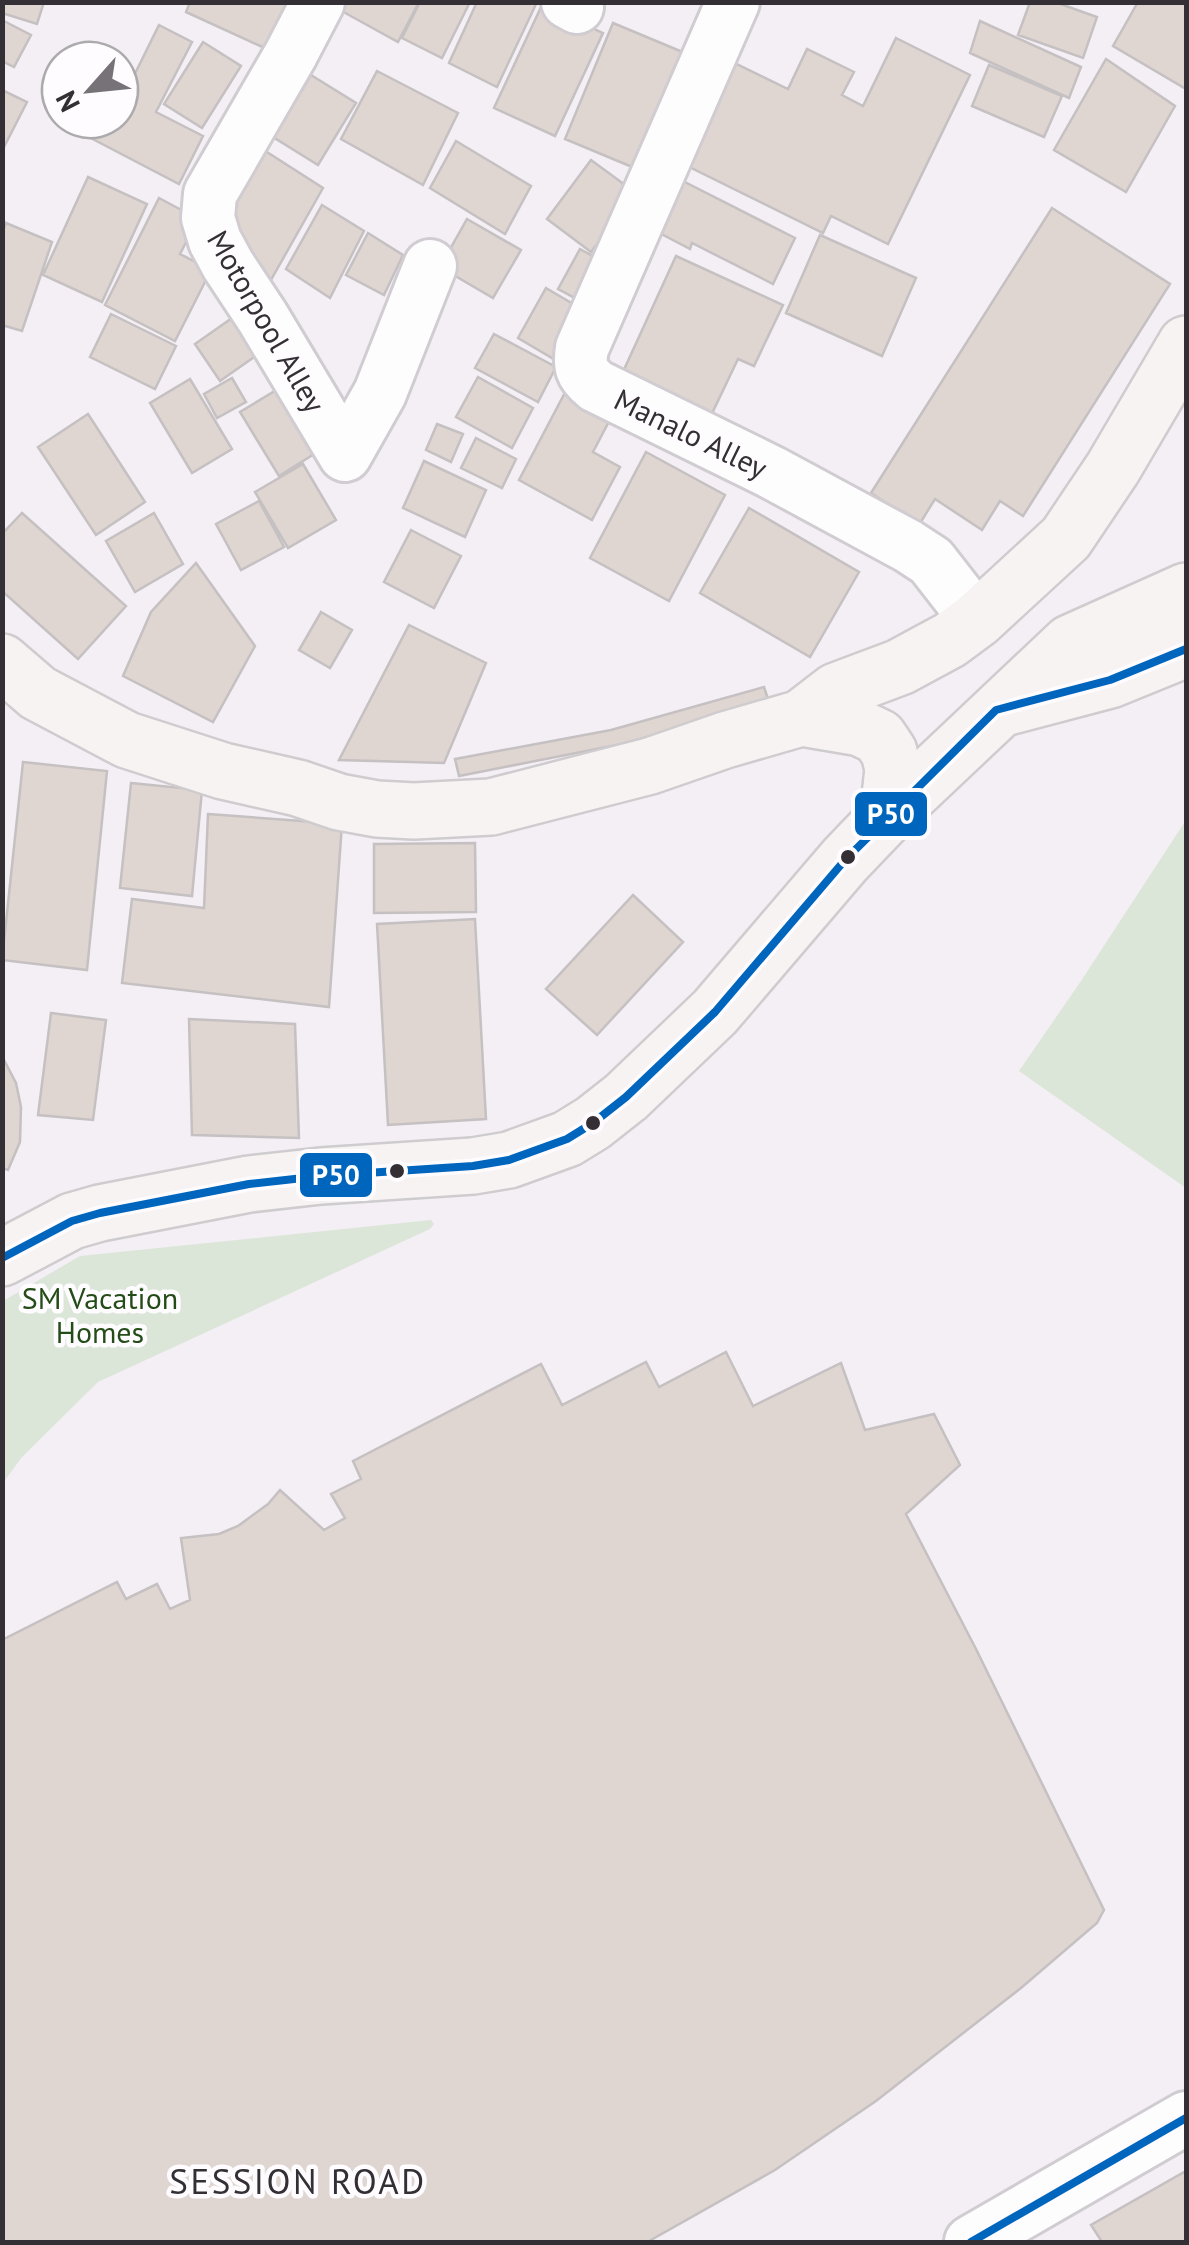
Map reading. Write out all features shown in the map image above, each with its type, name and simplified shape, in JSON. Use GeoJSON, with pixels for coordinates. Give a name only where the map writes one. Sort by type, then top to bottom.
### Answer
{"type":"FeatureCollection","features":[{"type":"Feature","properties":{"kind":"main road"},"geometry":{"type":"LineString","coordinates":[[2,662],[38,693],[127,740],[340,802],[377,808],[414,811],[491,807],[650,766],[801,718],[836,691],[900,667],[950,640],[977,620],[1066,538],[1113,468],[1186,344]]}},
{"type":"Feature","properties":{"kind":"main road"},"geometry":{"type":"LineString","coordinates":[[1066,538],[1055,600],[1070,643],[1110,680]]}},
{"type":"Feature","properties":{"kind":"main road"},"geometry":{"type":"LineString","coordinates":[[2,1258],[72,1221],[100,1213],[249,1184],[473,1166],[509,1160],[567,1139],[626,1097],[715,1012],[888,814],[1070,643],[1186,591]]}},
{"type":"Feature","properties":{"kind":"main road"},"geometry":{"type":"LineString","coordinates":[[996,710],[1110,680],[1186,650]]}},
{"type":"Feature","properties":{"kind":"main road"},"geometry":{"type":"LineString","coordinates":[[801,718],[860,728],[879,737],[889,752],[893,769],[888,814]]}},
{"type":"Feature","properties":{"kind":"street","name":"Motorpool Alley"},"geometry":{"type":"LineString","coordinates":[[318,2],[210,194],[208,218],[228,266],[344,455],[380,394],[430,266]]}},
{"type":"Feature","properties":{"kind":"street","name":"Manalo Alley"},"geometry":{"type":"LineString","coordinates":[[734,2],[582,348],[579,363],[585,377],[596,386],[772,472],[908,546],[931,561],[977,620]]}},
{"type":"Feature","properties":{"kind":"street"},"geometry":{"type":"LineString","coordinates":[[970,2242],[1186,2118]]}},
{"type":"Feature","properties":{"kind":"green space"},"geometry":{"type":"Polygon","coordinates":[[[1186,820],[1186,1188],[1019,1071],[1186,820]]]}},
{"type":"Feature","properties":{"kind":"green space","name":"SM Vacation Homes"},"geometry":{"type":"Polygon","coordinates":[[[431,1220],[434,1224],[430,1229],[98,1382],[22,1457],[3,1483],[3,1301],[80,1256],[431,1220]]]}},
{"type":"Feature","properties":{"kind":"building"},"geometry":{"type":"Polygon","coordinates":[[[2,2],[44,2],[37,24],[2,13],[2,2]]]}},
{"type":"Feature","properties":{"kind":"building"},"geometry":{"type":"Polygon","coordinates":[[[190,2],[291,2],[271,51],[186,12],[190,2]]]}},
{"type":"Feature","properties":{"kind":"building"},"geometry":{"type":"Polygon","coordinates":[[[344,2],[419,2],[398,42],[338,9],[344,2]]]}},
{"type":"Feature","properties":{"kind":"building"},"geometry":{"type":"Polygon","coordinates":[[[420,2],[470,2],[442,58],[402,38],[420,2]]]}},
{"type":"Feature","properties":{"kind":"building"},"geometry":{"type":"Polygon","coordinates":[[[477,2],[537,2],[497,87],[449,63],[477,2]]]}},
{"type":"Feature","properties":{"kind":"building"},"geometry":{"type":"Polygon","coordinates":[[[1030,2],[1055,2],[1097,17],[1083,58],[1018,35],[1030,2]]]}},
{"type":"Feature","properties":{"kind":"building"},"geometry":{"type":"Polygon","coordinates":[[[1138,2],[1186,2],[1186,89],[1113,46],[1138,2]]]}},
{"type":"Feature","properties":{"kind":"building"},"geometry":{"type":"Polygon","coordinates":[[[542,5],[603,33],[555,136],[494,108],[542,5]]]}},
{"type":"Feature","properties":{"kind":"building"},"geometry":{"type":"Polygon","coordinates":[[[2,20],[31,35],[14,67],[2,61],[2,20]]]}},
{"type":"Feature","properties":{"kind":"building"},"geometry":{"type":"Polygon","coordinates":[[[980,21],[1081,67],[1069,98],[970,53],[980,21]]]}},
{"type":"Feature","properties":{"kind":"building"},"geometry":{"type":"Polygon","coordinates":[[[613,23],[685,53],[637,169],[565,139],[613,23]]]}},
{"type":"Feature","properties":{"kind":"building"},"geometry":{"type":"Polygon","coordinates":[[[159,25],[192,42],[156,112],[203,136],[179,184],[95,140],[140,140],[140,63],[159,25]]]}},
{"type":"Feature","properties":{"kind":"building"},"geometry":{"type":"Polygon","coordinates":[[[896,38],[970,75],[888,244],[831,216],[823,233],[671,158],[720,56],[788,89],[807,49],[854,72],[842,95],[863,106],[896,38]]]}},
{"type":"Feature","properties":{"kind":"building"},"geometry":{"type":"Polygon","coordinates":[[[203,42],[241,66],[202,128],[164,104],[203,42]]]}},
{"type":"Feature","properties":{"kind":"building"},"geometry":{"type":"Polygon","coordinates":[[[1106,59],[1175,106],[1126,192],[1054,150],[1106,59]]]}},
{"type":"Feature","properties":{"kind":"building"},"geometry":{"type":"Polygon","coordinates":[[[989,65],[1062,96],[1044,137],[972,106],[989,65]]]}},
{"type":"Feature","properties":{"kind":"building"},"geometry":{"type":"Polygon","coordinates":[[[377,71],[458,113],[423,185],[341,139],[377,71]]]}},
{"type":"Feature","properties":{"kind":"building"},"geometry":{"type":"Polygon","coordinates":[[[311,75],[356,103],[318,165],[273,137],[311,75]]]}},
{"type":"Feature","properties":{"kind":"building"},"geometry":{"type":"Polygon","coordinates":[[[2,90],[27,102],[4,147],[2,146],[2,90]]]}},
{"type":"Feature","properties":{"kind":"building"},"geometry":{"type":"Polygon","coordinates":[[[456,141],[531,186],[505,234],[430,188],[456,141]]]}},
{"type":"Feature","properties":{"kind":"building"},"geometry":{"type":"Polygon","coordinates":[[[256,145],[323,188],[263,294],[224,207],[256,145]]]}},
{"type":"Feature","properties":{"kind":"building"},"geometry":{"type":"Polygon","coordinates":[[[591,160],[636,193],[591,252],[547,219],[591,160]]]}},
{"type":"Feature","properties":{"kind":"building"},"geometry":{"type":"Polygon","coordinates":[[[88,177],[147,204],[102,302],[43,275],[88,177]]]}},
{"type":"Feature","properties":{"kind":"building"},"geometry":{"type":"Polygon","coordinates":[[[675,177],[795,238],[773,284],[692,243],[690,249],[650,228],[675,177]]]}},
{"type":"Feature","properties":{"kind":"building"},"geometry":{"type":"Polygon","coordinates":[[[159,198],[198,219],[180,254],[211,270],[175,341],[105,305],[159,198]]]}},
{"type":"Feature","properties":{"kind":"building"},"geometry":{"type":"Polygon","coordinates":[[[322,205],[364,231],[330,298],[286,269],[322,205]]]}},
{"type":"Feature","properties":{"kind":"building"},"geometry":{"type":"Polygon","coordinates":[[[1052,208],[1170,284],[1023,516],[1000,501],[982,530],[935,499],[919,525],[871,493],[1052,208]]]}},
{"type":"Feature","properties":{"kind":"building"},"geometry":{"type":"Polygon","coordinates":[[[467,219],[521,250],[493,298],[440,267],[467,219]]]}},
{"type":"Feature","properties":{"kind":"building"},"geometry":{"type":"Polygon","coordinates":[[[6,223],[52,242],[22,331],[2,325],[2,233],[6,223]]]}},
{"type":"Feature","properties":{"kind":"building"},"geometry":{"type":"Polygon","coordinates":[[[368,233],[403,255],[384,295],[346,275],[368,233]]]}},
{"type":"Feature","properties":{"kind":"building"},"geometry":{"type":"Polygon","coordinates":[[[820,235],[916,278],[882,356],[786,313],[820,235]]]}},
{"type":"Feature","properties":{"kind":"building"},"geometry":{"type":"Polygon","coordinates":[[[580,249],[609,265],[588,305],[558,289],[580,249]]]}},
{"type":"Feature","properties":{"kind":"building"},"geometry":{"type":"Polygon","coordinates":[[[676,256],[783,305],[754,366],[738,359],[706,426],[617,385],[676,256]]]}},
{"type":"Feature","properties":{"kind":"building"},"geometry":{"type":"Polygon","coordinates":[[[546,288],[585,311],[557,361],[518,338],[546,288]]]}},
{"type":"Feature","properties":{"kind":"building"},"geometry":{"type":"Polygon","coordinates":[[[111,314],[176,346],[155,389],[90,357],[111,314]]]}},
{"type":"Feature","properties":{"kind":"building"},"geometry":{"type":"Polygon","coordinates":[[[232,318],[257,355],[220,381],[195,344],[232,318]]]}},
{"type":"Feature","properties":{"kind":"building"},"geometry":{"type":"Polygon","coordinates":[[[494,334],[556,367],[538,402],[475,368],[494,334]]]}},
{"type":"Feature","properties":{"kind":"building"},"geometry":{"type":"Polygon","coordinates":[[[478,377],[533,408],[512,448],[456,417],[478,377]]]}},
{"type":"Feature","properties":{"kind":"building"},"geometry":{"type":"Polygon","coordinates":[[[232,378],[246,402],[217,418],[204,394],[232,378]]]}},
{"type":"Feature","properties":{"kind":"building"},"geometry":{"type":"Polygon","coordinates":[[[190,379],[232,449],[192,473],[150,403],[190,379]]]}},
{"type":"Feature","properties":{"kind":"building"},"geometry":{"type":"Polygon","coordinates":[[[293,380],[330,444],[279,476],[240,412],[293,380]]]}},
{"type":"Feature","properties":{"kind":"building"},"geometry":{"type":"Polygon","coordinates":[[[569,385],[615,410],[593,452],[620,467],[592,520],[519,480],[569,385]]]}},
{"type":"Feature","properties":{"kind":"building"},"geometry":{"type":"Polygon","coordinates":[[[88,414],[145,502],[96,535],[38,447],[88,414]]]}},
{"type":"Feature","properties":{"kind":"building"},"geometry":{"type":"Polygon","coordinates":[[[437,424],[463,434],[451,462],[426,450],[437,424]]]}},
{"type":"Feature","properties":{"kind":"building"},"geometry":{"type":"Polygon","coordinates":[[[476,438],[516,459],[502,488],[461,468],[476,438]]]}},
{"type":"Feature","properties":{"kind":"building"},"geometry":{"type":"Polygon","coordinates":[[[646,452],[725,495],[669,601],[590,558],[646,452]]]}},
{"type":"Feature","properties":{"kind":"building"},"geometry":{"type":"Polygon","coordinates":[[[424,461],[486,490],[465,537],[403,508],[424,461]]]}},
{"type":"Feature","properties":{"kind":"building"},"geometry":{"type":"Polygon","coordinates":[[[303,464],[336,520],[288,548],[255,492],[303,464]]]}},
{"type":"Feature","properties":{"kind":"building"},"geometry":{"type":"Polygon","coordinates":[[[259,501],[284,547],[241,570],[216,524],[259,501]]]}},
{"type":"Feature","properties":{"kind":"building"},"geometry":{"type":"Polygon","coordinates":[[[749,508],[859,572],[810,657],[700,593],[749,508]]]}},
{"type":"Feature","properties":{"kind":"building"},"geometry":{"type":"Polygon","coordinates":[[[22,513],[126,606],[78,659],[2,591],[2,534],[22,513]]]}},
{"type":"Feature","properties":{"kind":"building"},"geometry":{"type":"Polygon","coordinates":[[[154,513],[183,564],[135,592],[106,541],[154,513]]]}},
{"type":"Feature","properties":{"kind":"building"},"geometry":{"type":"Polygon","coordinates":[[[411,530],[461,556],[434,608],[384,582],[411,530]]]}},
{"type":"Feature","properties":{"kind":"building"},"geometry":{"type":"Polygon","coordinates":[[[196,563],[255,646],[213,722],[123,676],[151,612],[196,563]]]}},
{"type":"Feature","properties":{"kind":"building"},"geometry":{"type":"Polygon","coordinates":[[[321,612],[352,630],[330,668],[299,650],[321,612]]]}},
{"type":"Feature","properties":{"kind":"building"},"geometry":{"type":"Polygon","coordinates":[[[409,625],[486,663],[444,763],[339,760],[409,625]]]}},
{"type":"Feature","properties":{"kind":"building"},"geometry":{"type":"Polygon","coordinates":[[[764,687],[770,705],[617,745],[459,776],[455,759],[611,730],[764,687]]]}},
{"type":"Feature","properties":{"kind":"building"},"geometry":{"type":"Polygon","coordinates":[[[23,762],[107,771],[87,970],[2,960],[23,762]]]}},
{"type":"Feature","properties":{"kind":"building"},"geometry":{"type":"Polygon","coordinates":[[[131,783],[202,790],[192,896],[120,888],[131,783]]]}},
{"type":"Feature","properties":{"kind":"building"},"geometry":{"type":"Polygon","coordinates":[[[208,814],[342,824],[329,1007],[122,983],[132,899],[204,908],[208,814]]]}},
{"type":"Feature","properties":{"kind":"building"},"geometry":{"type":"Polygon","coordinates":[[[475,843],[476,912],[374,913],[374,844],[475,843]]]}},
{"type":"Feature","properties":{"kind":"building"},"geometry":{"type":"Polygon","coordinates":[[[633,895],[683,942],[597,1035],[546,989],[633,895]]]}},
{"type":"Feature","properties":{"kind":"building"},"geometry":{"type":"Polygon","coordinates":[[[475,919],[486,1119],[388,1125],[377,924],[475,919]]]}},
{"type":"Feature","properties":{"kind":"building"},"geometry":{"type":"Polygon","coordinates":[[[51,1013],[106,1020],[93,1120],[38,1115],[51,1013]]]}},
{"type":"Feature","properties":{"kind":"building"},"geometry":{"type":"Polygon","coordinates":[[[189,1019],[295,1024],[299,1138],[192,1135],[189,1019]]]}},
{"type":"Feature","properties":{"kind":"building"},"geometry":{"type":"Polygon","coordinates":[[[2,1056],[16,1083],[21,1107],[20,1142],[8,1170],[2,1168],[2,1056]]]}},
{"type":"Feature","properties":{"kind":"building"},"geometry":{"type":"Polygon","coordinates":[[[726,1352],[753,1406],[841,1363],[865,1430],[934,1414],[960,1465],[906,1514],[1104,1910],[1097,1923],[876,2101],[775,2170],[652,2242],[2,2242],[2,1640],[117,1582],[126,1599],[157,1584],[170,1609],[190,1600],[181,1538],[219,1534],[238,1526],[280,1490],[324,1530],[345,1518],[331,1494],[361,1479],[353,1461],[541,1364],[562,1405],[646,1362],[659,1387],[726,1352]]]}},
{"type":"Feature","properties":{"kind":"building"},"geometry":{"type":"Polygon","coordinates":[[[1186,2171],[1186,2242],[1102,2242],[1091,2225],[1186,2171]]]}},
{"type":"Feature","properties":{"kind":"transit line","name":"P50"},"geometry":{"type":"LineString","coordinates":[[2,1258],[72,1221],[100,1213],[249,1184],[473,1166],[509,1160],[567,1139],[626,1097],[715,1012],[845,860],[996,710],[1110,680],[1186,649]]}},
{"type":"Feature","properties":{"kind":"transit line","name":"P50"},"geometry":{"type":"LineString","coordinates":[[971,2242],[1186,2118]]}},
{"type":"Feature","properties":{"kind":"district","name":"SESSION ROAD"},"geometry":{"type":"Point","coordinates":[298,2181]}}]}
